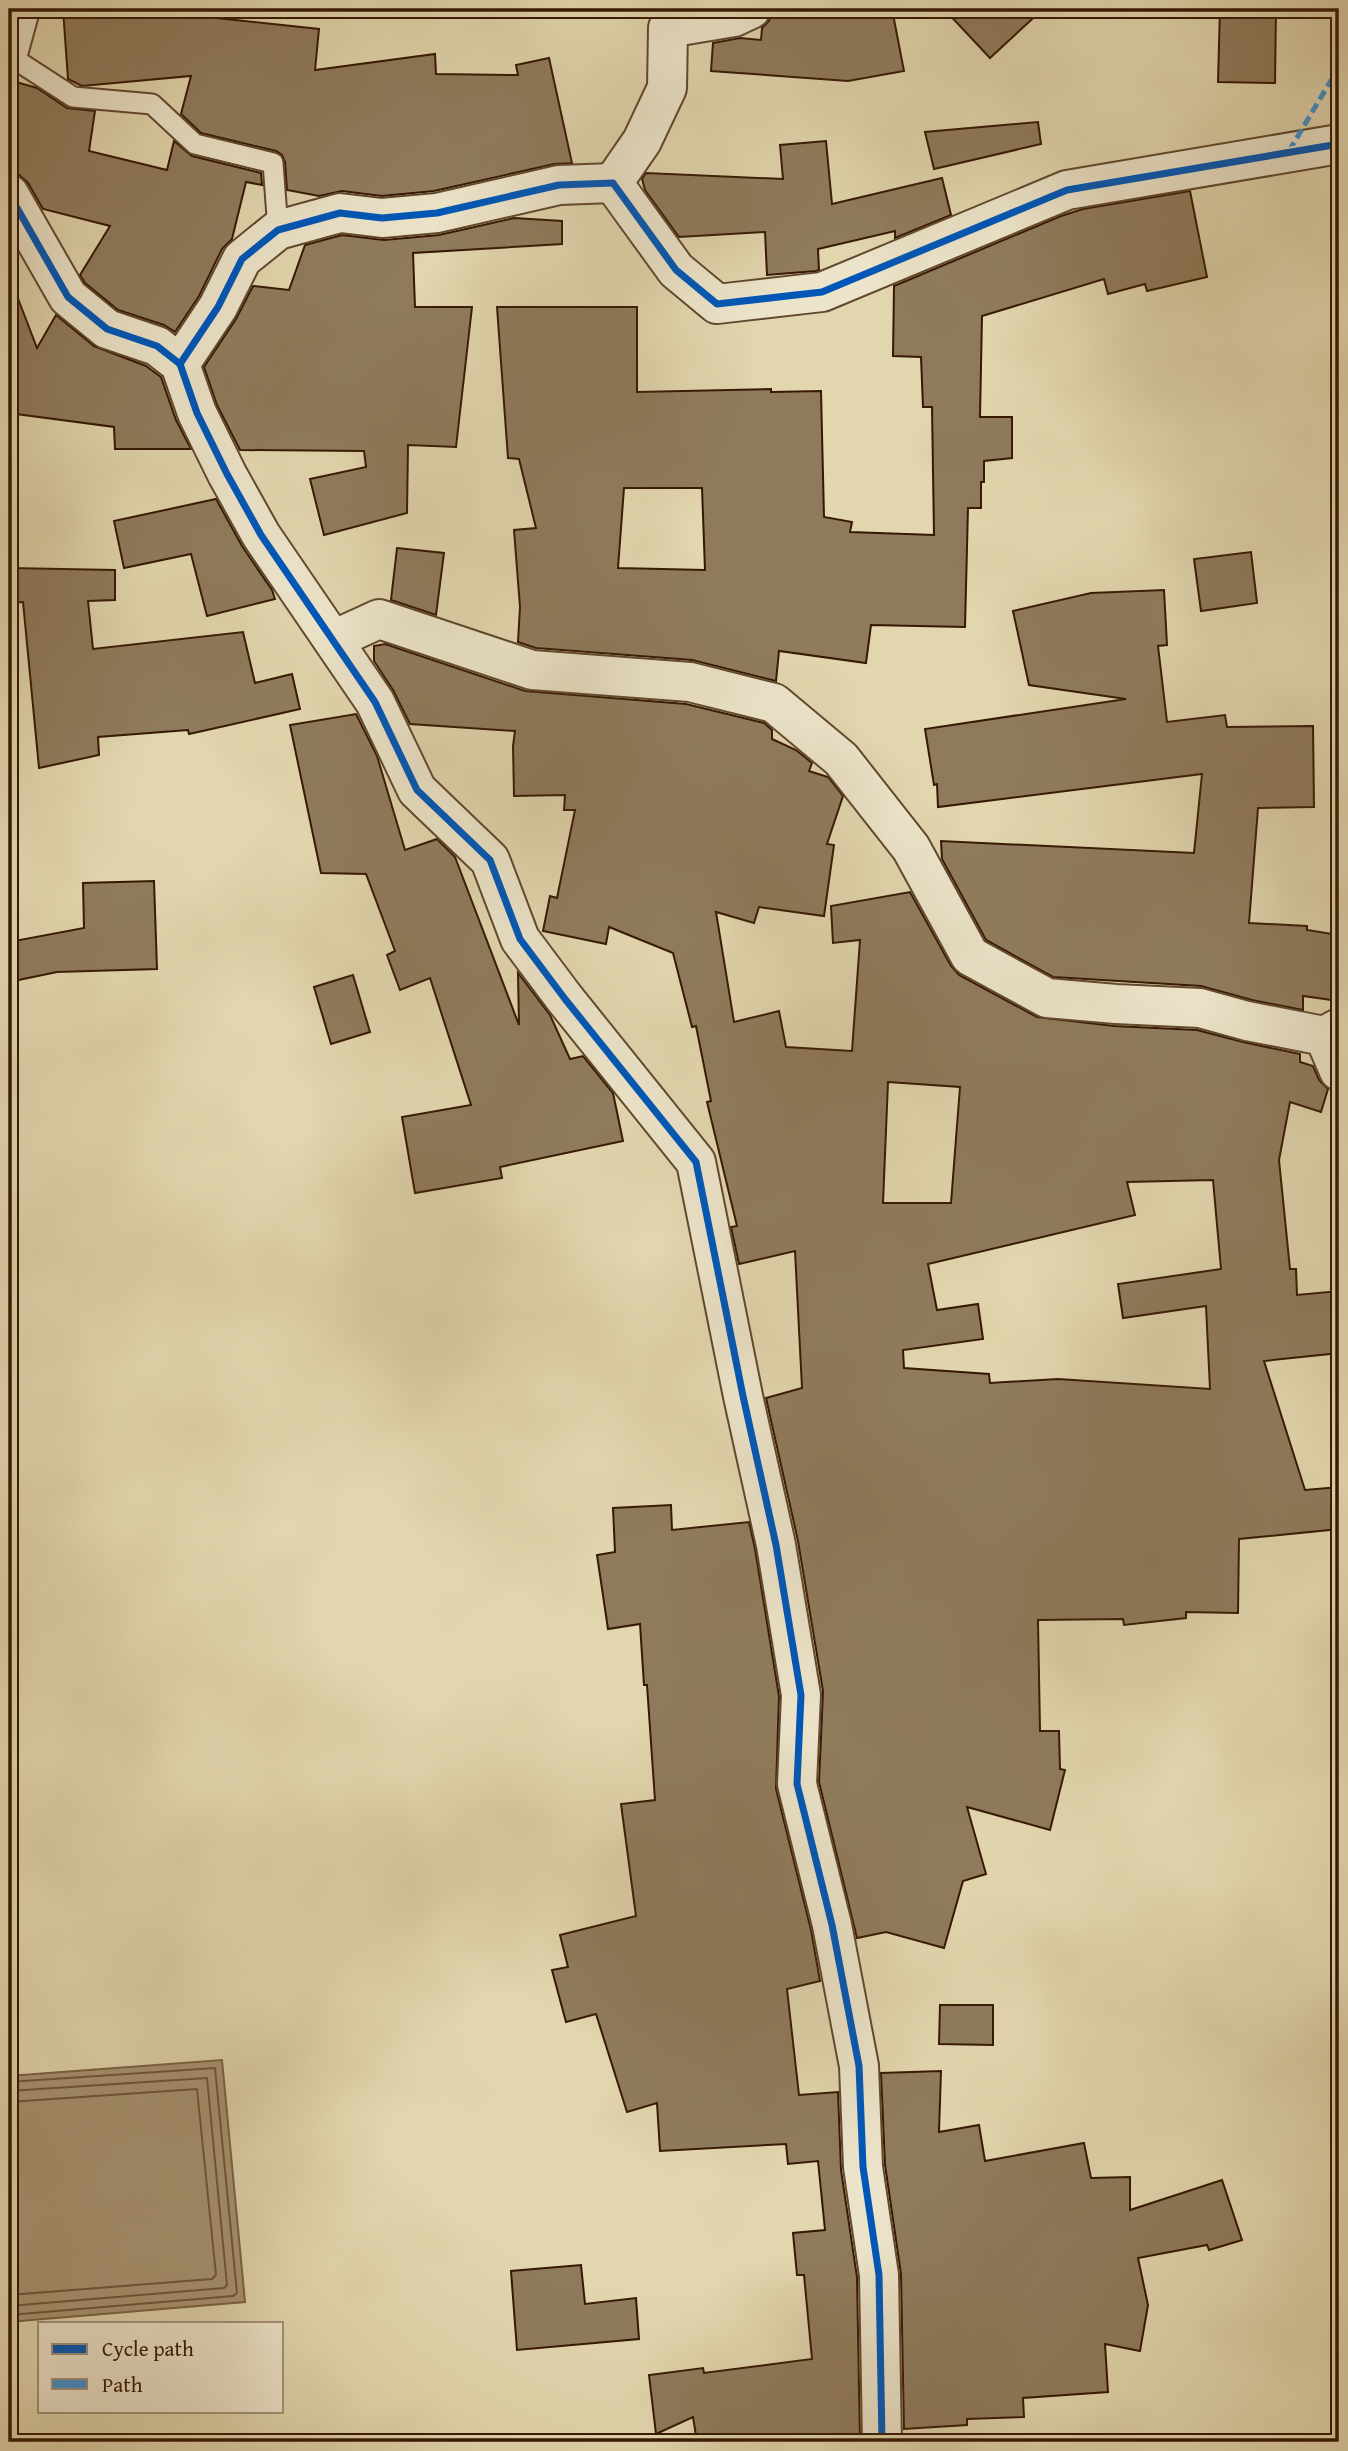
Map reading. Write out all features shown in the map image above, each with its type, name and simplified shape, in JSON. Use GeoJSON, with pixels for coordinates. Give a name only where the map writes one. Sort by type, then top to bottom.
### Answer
{"type":"FeatureCollection","features":[{"type":"Feature","properties":{"kind":"street"},"geometry":{"type":"LineString","coordinates":[[613,183],[642,141],[667,88],[668,29],[734,18],[751,9]]}},
{"type":"Feature","properties":{"kind":"street"},"geometry":{"type":"LineString","coordinates":[[613,183],[676,270],[718,304],[822,292],[1067,190],[1339,144]]}},
{"type":"Feature","properties":{"kind":"street"},"geometry":{"type":"LineString","coordinates":[[180,364],[218,307],[242,259],[278,230],[340,213],[382,218],[437,213],[559,185],[613,183]]}},
{"type":"Feature","properties":{"kind":"street"},"geometry":{"type":"LineString","coordinates":[[9,194],[68,297],[107,329],[157,346],[180,364],[197,413],[227,474],[261,535],[375,702],[417,790],[490,860],[520,939],[696,1162],[776,1545],[801,1695],[797,1784],[832,1925],[859,2066],[863,2167],[878,2275],[883,2442]]}},
{"type":"Feature","properties":{"kind":"street"},"geometry":{"type":"LineString","coordinates":[[333,640],[379,619],[532,670],[690,682],[775,703],[841,759],[911,848],[970,956],[1047,998],[1200,1008],[1247,1021],[1332,1032],[1339,1071]]}},
{"type":"Feature","properties":{"kind":"lane"},"geometry":{"type":"LineString","coordinates":[[30,9],[13,60],[74,97],[152,104],[195,145],[273,163],[278,230]]}},
{"type":"Feature","properties":{"kind":"water"},"geometry":{"type":"Polygon","coordinates":[[[222,2060],[245,2302],[9,2322],[9,2076],[222,2060]]]}},
{"type":"Feature","properties":{"kind":"building"},"geometry":{"type":"Polygon","coordinates":[[[63,9],[217,9],[217,18],[319,29],[315,70],[435,54],[436,74],[518,75],[516,65],[549,58],[572,163],[554,164],[434,191],[382,196],[342,191],[319,196],[287,190],[282,155],[276,151],[201,133],[181,114],[191,76],[82,86],[68,79],[63,9]]]}},
{"type":"Feature","properties":{"kind":"building"},"geometry":{"type":"Polygon","coordinates":[[[773,9],[892,9],[904,71],[848,81],[711,71],[713,43],[740,38],[761,40],[762,28],[769,21],[773,9]]]}},
{"type":"Feature","properties":{"kind":"building"},"geometry":{"type":"Polygon","coordinates":[[[944,9],[1043,9],[990,58],[944,9]]]}},
{"type":"Feature","properties":{"kind":"building"},"geometry":{"type":"Polygon","coordinates":[[[1220,9],[1276,9],[1275,83],[1218,82],[1220,9]]]}},
{"type":"Feature","properties":{"kind":"building"},"geometry":{"type":"Polygon","coordinates":[[[9,80],[37,88],[67,108],[95,111],[89,151],[167,170],[174,141],[192,156],[261,173],[262,185],[246,182],[232,239],[222,249],[199,296],[175,332],[164,325],[118,310],[85,283],[80,275],[110,226],[43,209],[28,183],[19,175],[9,172],[9,80]]]}},
{"type":"Feature","properties":{"kind":"building"},"geometry":{"type":"Polygon","coordinates":[[[1038,122],[1041,144],[934,169],[925,132],[1038,122]]]}},
{"type":"Feature","properties":{"kind":"building"},"geometry":{"type":"Polygon","coordinates":[[[826,141],[832,204],[942,178],[951,215],[895,238],[895,231],[818,249],[819,270],[816,271],[767,275],[765,232],[679,237],[645,190],[642,179],[646,173],[783,179],[780,145],[826,141]]]}},
{"type":"Feature","properties":{"kind":"building"},"geometry":{"type":"Polygon","coordinates":[[[1190,191],[1207,277],[1147,291],[1145,284],[1108,294],[1104,279],[982,316],[980,417],[1012,417],[1012,458],[984,461],[981,508],[968,508],[965,627],[871,625],[866,663],[779,651],[776,681],[692,660],[536,648],[518,642],[520,607],[514,530],[536,528],[519,459],[508,458],[497,307],[637,307],[637,392],[771,389],[771,392],[821,391],[824,517],[852,522],[850,532],[934,535],[932,407],[923,407],[921,357],[893,356],[894,286],[1083,209],[1190,191]],[[624,488],[618,568],[705,570],[702,488],[624,488]]]}},
{"type":"Feature","properties":{"kind":"building"},"geometry":{"type":"Polygon","coordinates":[[[514,218],[562,221],[562,244],[413,253],[415,307],[472,307],[456,447],[408,445],[407,513],[324,535],[310,479],[366,467],[364,451],[240,450],[217,405],[204,367],[236,319],[253,286],[289,290],[305,245],[342,235],[384,240],[439,235],[514,218]]]}},
{"type":"Feature","properties":{"kind":"building"},"geometry":{"type":"Polygon","coordinates":[[[17,296],[37,348],[56,315],[94,346],[146,366],[161,377],[176,420],[191,449],[115,449],[114,427],[9,413],[9,368],[17,296]]]}},
{"type":"Feature","properties":{"kind":"building"},"geometry":{"type":"Polygon","coordinates":[[[216,499],[275,599],[207,616],[191,554],[124,568],[114,521],[216,499]]]}},
{"type":"Feature","properties":{"kind":"building"},"geometry":{"type":"Polygon","coordinates":[[[397,548],[444,553],[436,615],[391,600],[397,548]]]}},
{"type":"Feature","properties":{"kind":"building"},"geometry":{"type":"Polygon","coordinates":[[[1251,552],[1257,603],[1201,611],[1194,559],[1251,552]]]}},
{"type":"Feature","properties":{"kind":"building"},"geometry":{"type":"Polygon","coordinates":[[[9,568],[115,570],[115,600],[88,601],[93,649],[243,632],[255,683],[292,674],[300,709],[189,734],[188,730],[98,737],[99,755],[39,768],[23,602],[9,603],[9,568]]]}},
{"type":"Feature","properties":{"kind":"building"},"geometry":{"type":"Polygon","coordinates":[[[1164,590],[1167,645],[1158,646],[1167,722],[1225,715],[1227,727],[1313,726],[1314,807],[1258,808],[1249,923],[1307,926],[1307,930],[1339,935],[1339,1001],[1303,996],[1303,1010],[1201,986],[1053,977],[986,940],[942,859],[941,841],[1194,853],[1202,774],[938,807],[937,784],[934,785],[925,729],[1126,699],[1029,685],[1013,611],[1091,593],[1164,590]]]}},
{"type":"Feature","properties":{"kind":"building"},"geometry":{"type":"Polygon","coordinates":[[[385,644],[525,691],[686,704],[764,723],[772,730],[772,739],[796,750],[812,763],[809,771],[828,777],[843,796],[827,844],[834,845],[824,916],[759,907],[754,923],[716,912],[734,1022],[779,1011],[786,1047],[852,1051],[860,940],[833,943],[831,906],[910,892],[951,966],[959,975],[1037,1017],[1114,1026],[1197,1030],[1300,1054],[1300,1062],[1313,1066],[1319,1080],[1328,1089],[1321,1112],[1290,1102],[1279,1160],[1290,1269],[1296,1269],[1297,1295],[1339,1291],[1339,1353],[1264,1361],[1305,1490],[1339,1487],[1339,1529],[1239,1539],[1238,1613],[1186,1612],[1186,1618],[1124,1625],[1123,1619],[1038,1620],[1040,1731],[1059,1731],[1060,1769],[1065,1770],[1050,1830],[967,1807],[986,1874],[963,1881],[944,1948],[886,1932],[857,1938],[819,1782],[823,1691],[798,1541],[766,1398],[802,1388],[795,1251],[739,1264],[731,1227],[737,1226],[707,1102],[711,1101],[696,1026],[692,1027],[673,953],[609,927],[606,944],[543,931],[550,896],[557,898],[575,810],[564,810],[565,795],[514,796],[515,731],[410,724],[393,690],[374,661],[374,646],[385,644]],[[888,1082],[883,1203],[951,1203],[960,1087],[888,1082]],[[1213,1180],[1127,1182],[1135,1215],[928,1264],[937,1310],[978,1304],[983,1339],[903,1350],[904,1368],[989,1374],[990,1383],[1058,1379],[1210,1389],[1206,1306],[1123,1318],[1118,1284],[1221,1269],[1213,1180]]]}},
{"type":"Feature","properties":{"kind":"building"},"geometry":{"type":"Polygon","coordinates":[[[356,714],[377,756],[405,850],[437,839],[455,857],[519,1025],[518,973],[550,1015],[570,1059],[583,1056],[613,1093],[623,1141],[500,1167],[502,1178],[415,1193],[402,1117],[471,1105],[430,978],[400,990],[387,955],[395,951],[366,874],[321,873],[290,725],[356,714]]]}},
{"type":"Feature","properties":{"kind":"building"},"geometry":{"type":"Polygon","coordinates":[[[154,881],[157,969],[57,972],[9,982],[9,942],[84,928],[83,883],[154,881]]]}},
{"type":"Feature","properties":{"kind":"building"},"geometry":{"type":"Polygon","coordinates":[[[353,975],[370,1032],[331,1044],[314,987],[353,975]]]}},
{"type":"Feature","properties":{"kind":"building"},"geometry":{"type":"Polygon","coordinates":[[[671,1505],[672,1530],[749,1522],[755,1549],[779,1696],[776,1789],[811,1930],[820,1981],[787,1989],[799,2095],[838,2092],[841,2170],[857,2277],[860,2442],[697,2442],[693,2417],[656,2434],[649,2375],[703,2368],[704,2373],[812,2359],[804,2275],[797,2275],[793,2233],[825,2230],[818,2161],[788,2164],[786,2144],[660,2151],[657,2103],[627,2112],[596,2014],[566,2022],[552,1970],[568,1967],[560,1935],[636,1916],[621,1804],[655,1800],[647,1685],[644,1685],[640,1624],[608,1629],[597,1555],[615,1552],[613,1508],[671,1505]]]}},
{"type":"Feature","properties":{"kind":"building"},"geometry":{"type":"Polygon","coordinates":[[[940,2005],[993,2005],[993,2045],[939,2044],[940,2005]]]}},
{"type":"Feature","properties":{"kind":"building"},"geometry":{"type":"Polygon","coordinates":[[[941,2071],[939,2132],[979,2125],[985,2161],[1084,2143],[1091,2178],[1130,2177],[1130,2210],[1222,2180],[1242,2240],[1209,2250],[1207,2245],[1138,2258],[1148,2305],[1140,2351],[1105,2344],[1108,2392],[1023,2398],[1024,2417],[967,2419],[967,2425],[904,2429],[901,2274],[885,2165],[881,2073],[941,2071]]]}},
{"type":"Feature","properties":{"kind":"building"},"geometry":{"type":"Polygon","coordinates":[[[581,2265],[585,2304],[636,2298],[639,2339],[517,2350],[511,2271],[581,2265]]]}},
{"type":"Feature","properties":{"kind":"marked path"},"geometry":{"type":"LineString","coordinates":[[1289,151],[1339,67]]}},
{"type":"Feature","properties":{"kind":"cycle path"},"geometry":{"type":"LineString","coordinates":[[180,364],[218,307],[242,259],[278,230],[340,213],[382,218],[437,213],[559,185],[613,183],[676,270],[717,304],[822,292],[1067,190],[1339,144]]}},
{"type":"Feature","properties":{"kind":"cycle path"},"geometry":{"type":"LineString","coordinates":[[9,194],[68,297],[107,329],[157,346],[180,364],[197,413],[227,474],[261,535],[375,702],[417,790],[490,860],[520,939],[696,1162],[776,1545],[801,1695],[797,1784],[832,1925],[859,2066],[863,2167],[879,2275],[882,2442]]}}]}
